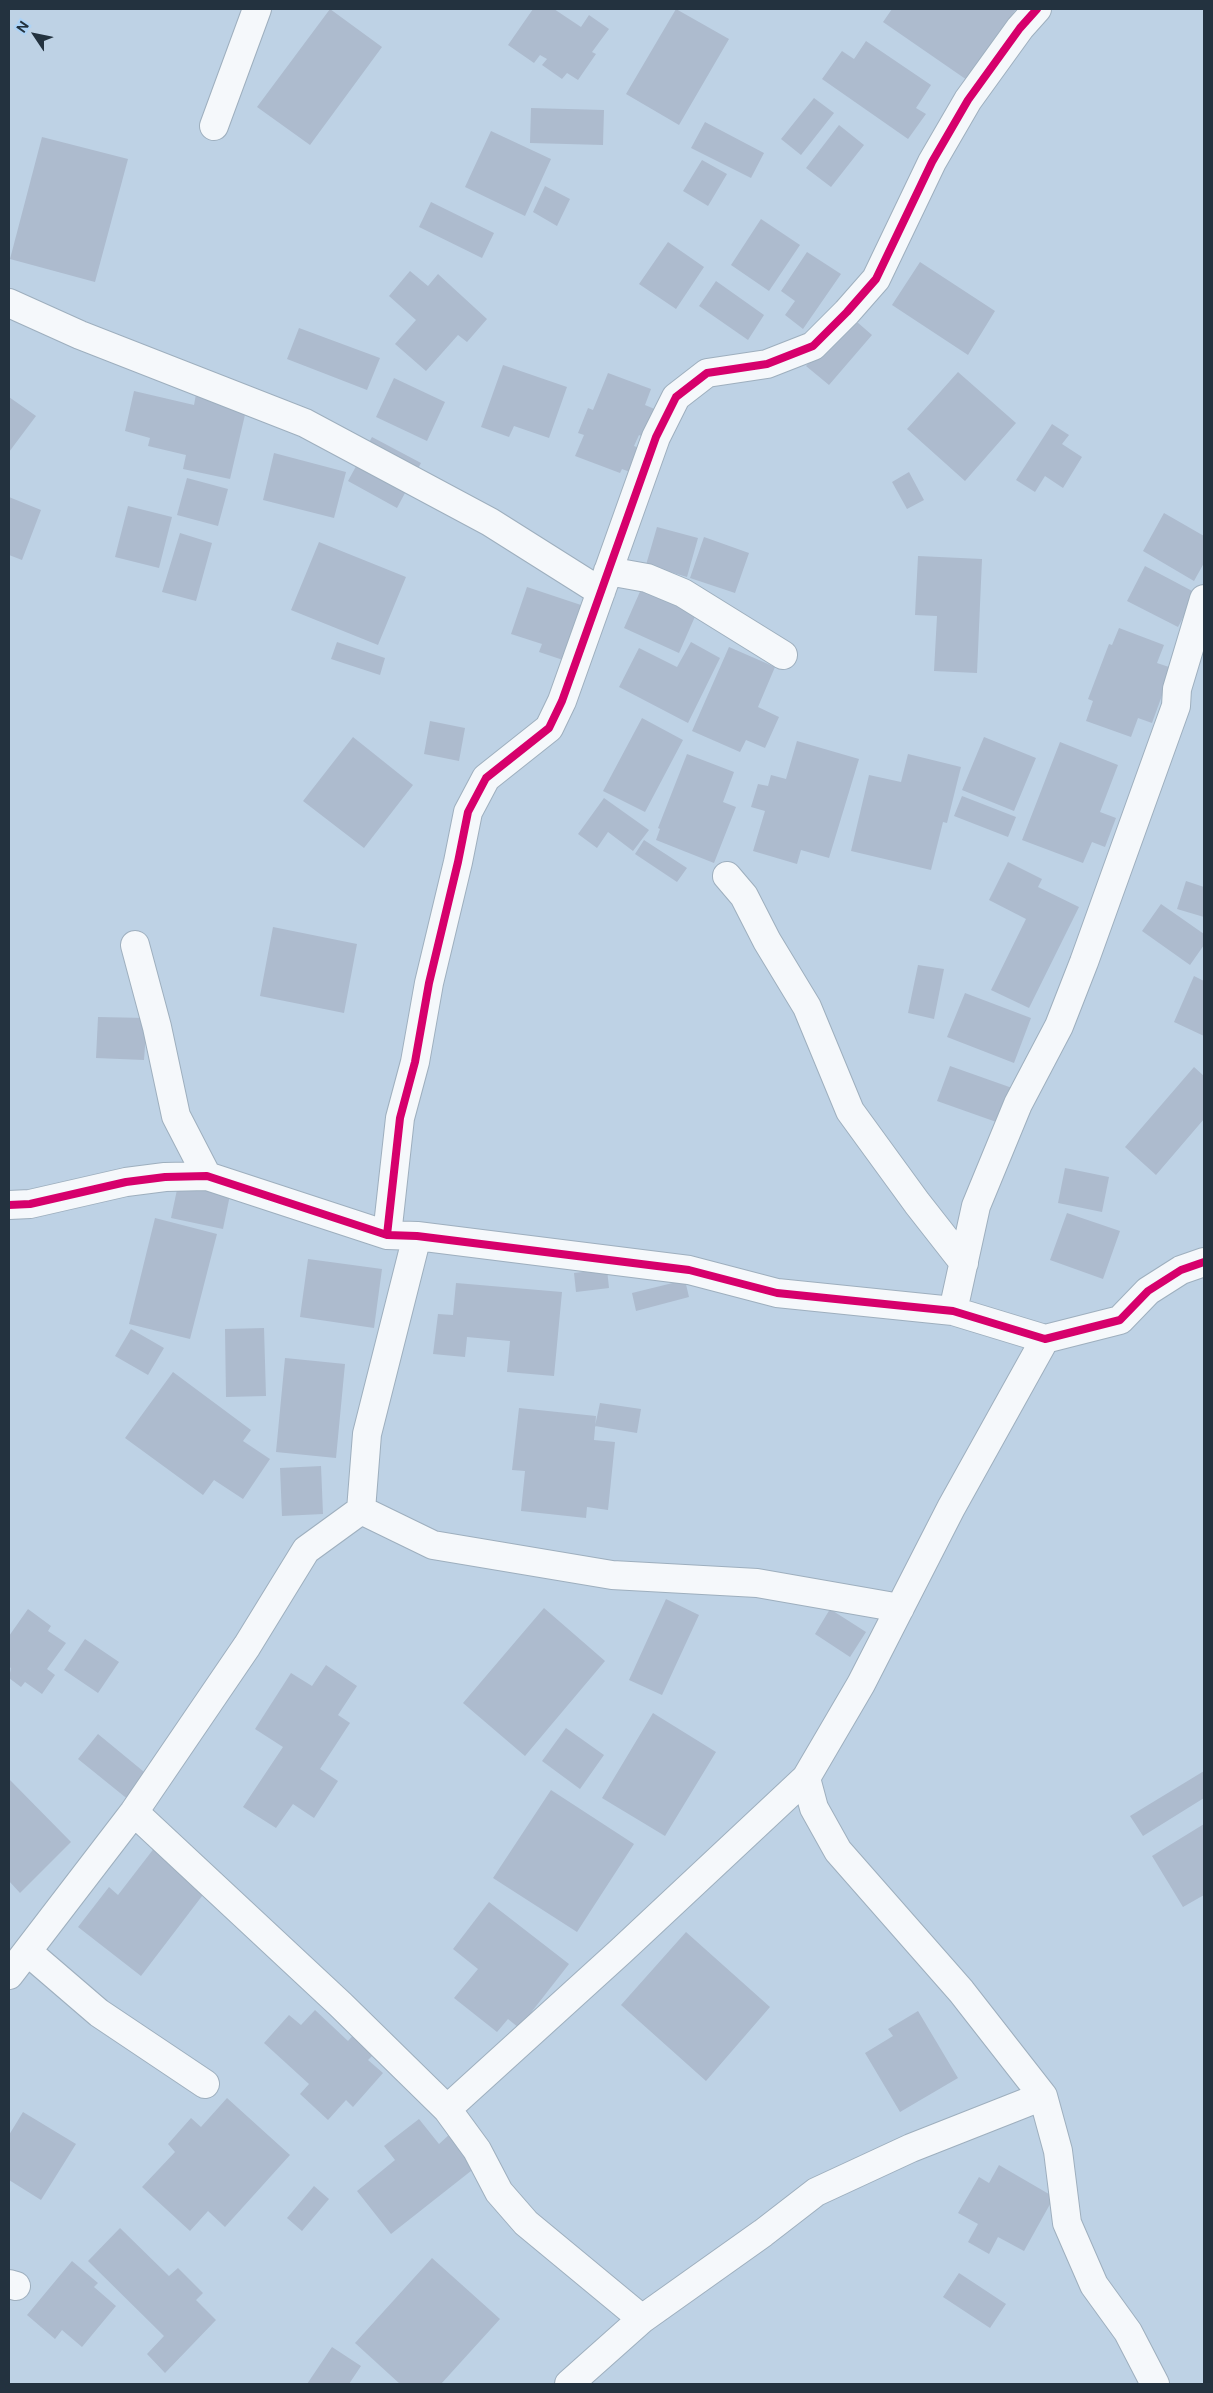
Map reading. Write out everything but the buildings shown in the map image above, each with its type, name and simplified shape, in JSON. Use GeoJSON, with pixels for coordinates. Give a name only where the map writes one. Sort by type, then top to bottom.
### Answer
{"type":"FeatureCollection","features":[{"type":"Feature","properties":{"kind":"street"},"geometry":{"type":"LineString","coordinates":[[214,126],[257,9]]}},
{"type":"Feature","properties":{"kind":"street"},"geometry":{"type":"LineString","coordinates":[[387,1235],[400,1118],[415,1062],[429,984],[468,812],[486,778],[549,728],[562,701],[656,437],[676,397],[707,374],[767,364],[813,346],[847,312],[876,278],[932,162],[968,100],[1020,28],[1037,9]]}},
{"type":"Feature","properties":{"kind":"street"},"geometry":{"type":"LineString","coordinates":[[9,303],[89,338],[304,423],[605,582],[647,578],[683,593],[784,655]]}},
{"type":"Feature","properties":{"kind":"street"},"geometry":{"type":"LineString","coordinates":[[953,1311],[976,1206],[1018,1104],[1059,1026],[1126,850],[1176,706],[1177,689],[1204,599]]}},
{"type":"Feature","properties":{"kind":"street"},"geometry":{"type":"LineString","coordinates":[[727,876],[744,896],[767,941],[807,1007],[850,1111],[916,1203],[964,1263]]}},
{"type":"Feature","properties":{"kind":"street"},"geometry":{"type":"LineString","coordinates":[[135,945],[157,1027],[176,1116],[207,1176]]}},
{"type":"Feature","properties":{"kind":"street"},"geometry":{"type":"LineString","coordinates":[[9,1205],[30,1204],[126,1182],[165,1177],[207,1176],[387,1235],[417,1236],[689,1270],[778,1292],[953,1311],[1045,1339],[1120,1320],[1148,1291],[1181,1270],[1204,1262]]}},
{"type":"Feature","properties":{"kind":"street"},"geometry":{"type":"LineString","coordinates":[[9,1975],[134,1812],[247,1646],[306,1550],[361,1510],[368,1434],[417,1236]]}},
{"type":"Feature","properties":{"kind":"street"},"geometry":{"type":"LineString","coordinates":[[447,2109],[621,1951],[806,1778],[861,1684],[951,1508],[1045,1339]]}},
{"type":"Feature","properties":{"kind":"street"},"geometry":{"type":"LineString","coordinates":[[361,1510],[433,1545],[612,1575],[757,1583],[900,1608]]}},
{"type":"Feature","properties":{"kind":"street"},"geometry":{"type":"LineString","coordinates":[[806,1778],[814,1808],[838,1851],[961,1991],[1043,2096],[1058,2151],[1067,2223],[1094,2285],[1128,2332],[1155,2384]]}},
{"type":"Feature","properties":{"kind":"street"},"geometry":{"type":"LineString","coordinates":[[134,1812],[341,2005],[447,2109],[477,2150],[499,2192],[526,2223],[642,2319]]}},
{"type":"Feature","properties":{"kind":"street"},"geometry":{"type":"LineString","coordinates":[[28,1952],[99,2013],[205,2084]]}},
{"type":"Feature","properties":{"kind":"street"},"geometry":{"type":"LineString","coordinates":[[569,2384],[642,2319],[763,2233],[816,2192],[912,2148],[1043,2096]]}},
{"type":"Feature","properties":{"kind":"cycle path"},"geometry":{"type":"LineString","coordinates":[[387,1235],[400,1118],[415,1062],[429,983],[468,812],[486,778],[549,728],[562,701],[656,437],[676,397],[707,373],[767,364],[813,346],[847,312],[876,279],[932,162],[968,100],[1020,28],[1037,9]]}},
{"type":"Feature","properties":{"kind":"cycle path"},"geometry":{"type":"LineString","coordinates":[[9,1205],[30,1204],[126,1182],[165,1177],[207,1176],[387,1235],[417,1236],[689,1270],[777,1293],[953,1311],[1045,1339],[1120,1320],[1148,1291],[1181,1270],[1204,1262]]}}]}
